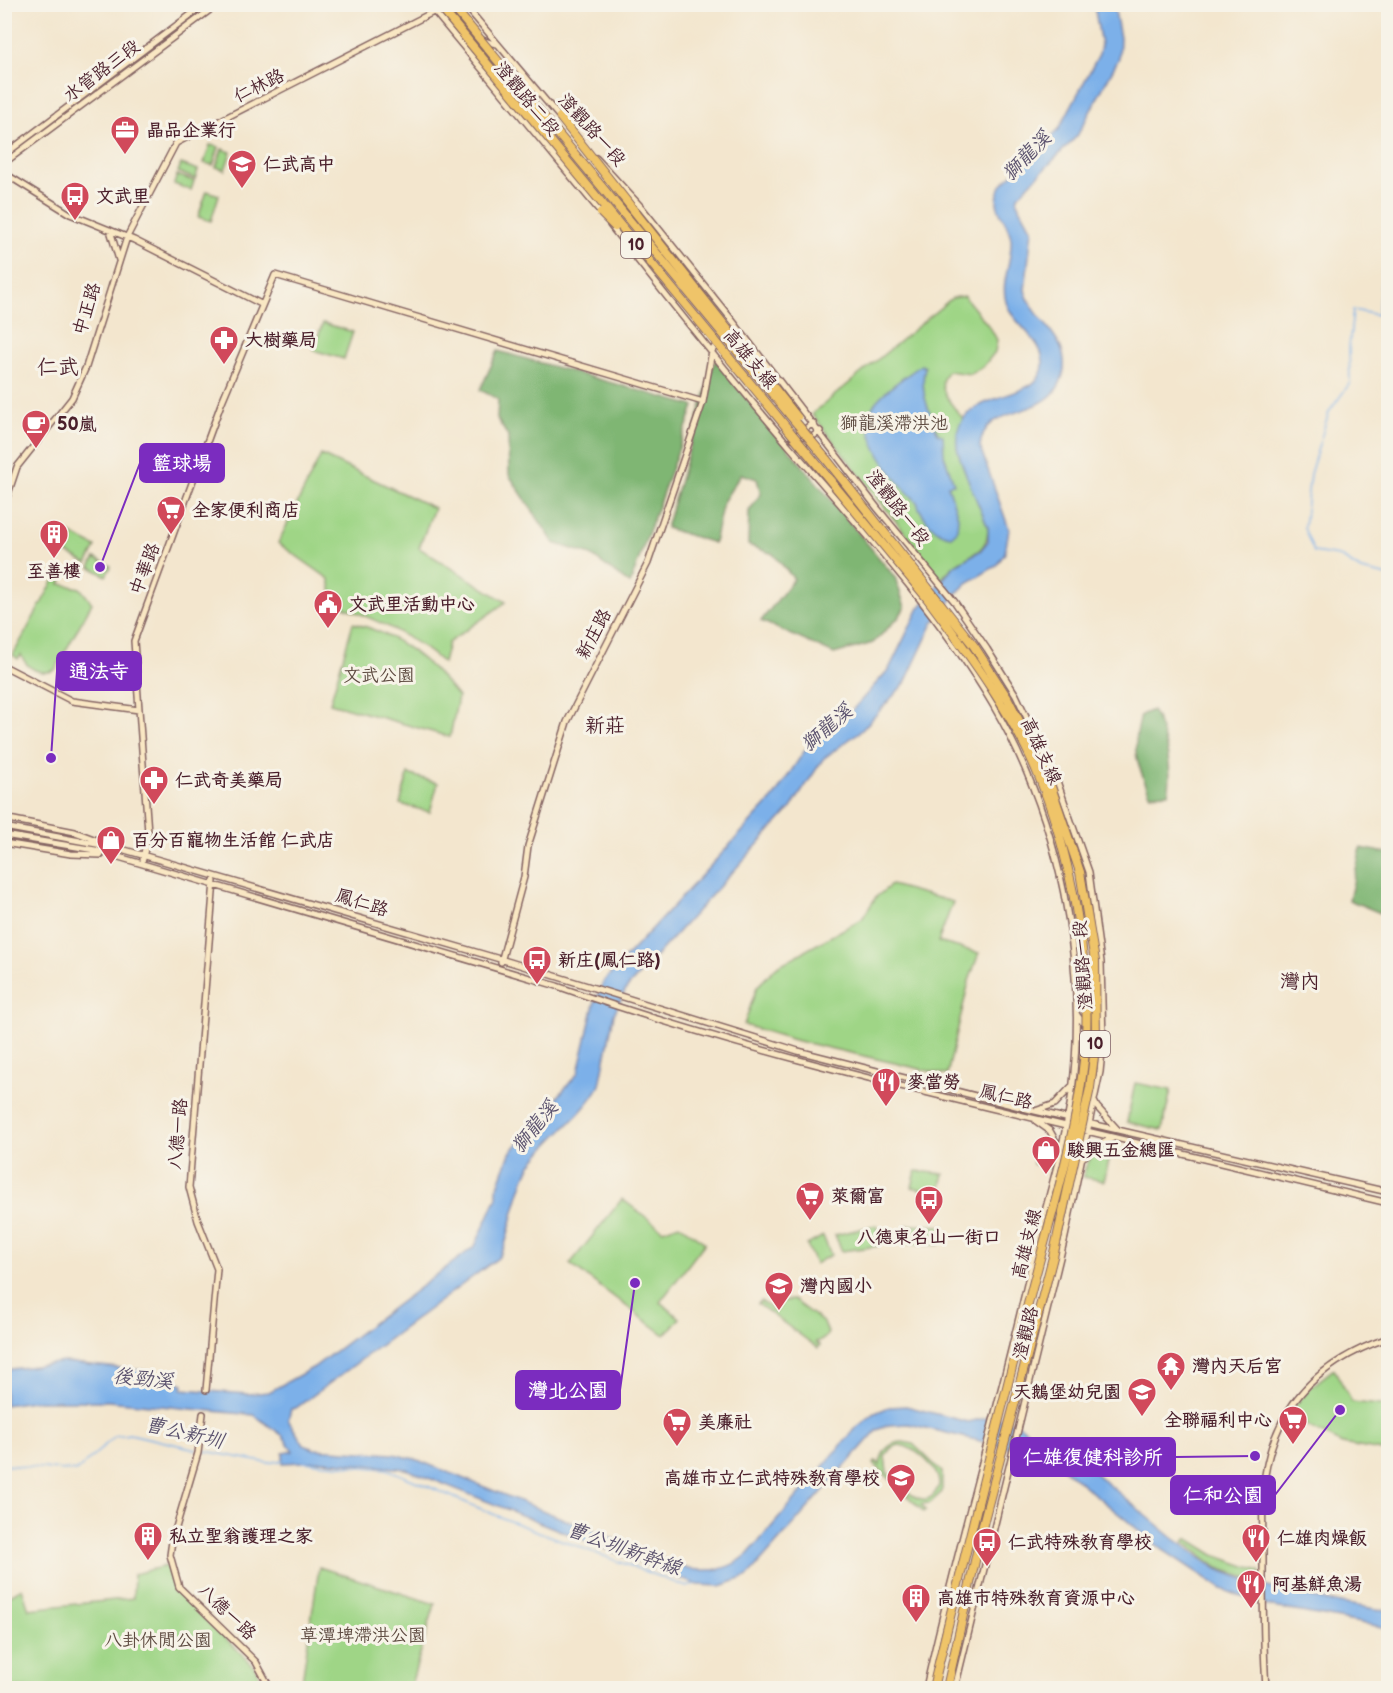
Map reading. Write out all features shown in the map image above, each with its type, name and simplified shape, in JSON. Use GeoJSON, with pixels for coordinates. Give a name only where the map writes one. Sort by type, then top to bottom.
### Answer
{"type":"FeatureCollection","features":[{"type":"Feature","properties":{"kind":"highway","name":"高雄支線"},"geometry":{"type":"LineString","coordinates":[[444,7],[827,460],[974,646],[1008,699],[1048,778],[1080,872],[1095,961],[1096,1040],[1084,1122],[1053,1257],[984,1520],[947,1689]]}},
{"type":"Feature","properties":{"kind":"highway","name":"高雄支線"},"geometry":{"type":"LineString","coordinates":[[444,7],[835,484],[968,651],[1001,703],[1042,783],[1070,878],[1084,966],[1086,1037],[1070,1140],[933,1689]]}},
{"type":"Feature","properties":{"kind":"highway"},"geometry":{"type":"LineString","coordinates":[[560,117],[576,141],[810,433],[827,460]]}},
{"type":"Feature","properties":{"kind":"highway"},"geometry":{"type":"LineString","coordinates":[[601,213],[612,222],[809,461],[835,484]]}},
{"type":"Feature","properties":{"kind":"street","name":"水管路三段"},"geometry":{"type":"LineString","coordinates":[[4,155],[205,4]]}},
{"type":"Feature","properties":{"kind":"street","name":"水管路三段"},"geometry":{"type":"LineString","coordinates":[[4,163],[218,4]]}},
{"type":"Feature","properties":{"kind":"street","name":"澄觀路二段"},"geometry":{"type":"LineString","coordinates":[[428,4],[444,7],[460,42],[601,213]]}},
{"type":"Feature","properties":{"kind":"street","name":"澄觀路一段"},"geometry":{"type":"LineString","coordinates":[[464,4],[560,117],[642,208],[732,320],[954,601],[1016,695],[1057,781],[1089,872],[1101,962],[1103,1041],[1100,1072],[1088,1123]]}},
{"type":"Feature","properties":{"kind":"street"},"geometry":{"type":"LineString","coordinates":[[444,7],[470,34],[484,42],[497,44]]}},
{"type":"Feature","properties":{"kind":"street","name":"仁林路"},"geometry":{"type":"LineString","coordinates":[[126,237],[176,143],[444,7]]}},
{"type":"Feature","properties":{"kind":"street"},"geometry":{"type":"LineString","coordinates":[[460,42],[470,34]]}},
{"type":"Feature","properties":{"kind":"street"},"geometry":{"type":"LineString","coordinates":[[4,173],[64,211],[126,237],[261,304]]}},
{"type":"Feature","properties":{"kind":"street","name":"澄觀路一段"},"geometry":{"type":"LineString","coordinates":[[601,213],[787,443],[937,622],[993,705],[1036,791],[1062,883],[1075,968],[1076,1014],[1072,1086],[1066,1126]]}},
{"type":"Feature","properties":{"kind":"street"},"geometry":{"type":"LineString","coordinates":[[110,230],[119,260]]}},
{"type":"Feature","properties":{"kind":"street","name":"中正路"},"geometry":{"type":"LineString","coordinates":[[4,506],[17,467],[72,398],[86,367],[126,237]]}},
{"type":"Feature","properties":{"kind":"street","name":"中華路"},"geometry":{"type":"LineString","coordinates":[[141,864],[148,832],[134,641],[221,404],[275,275],[703,402]]}},
{"type":"Feature","properties":{"kind":"street"},"geometry":{"type":"LineString","coordinates":[[712,351],[720,306]]}},
{"type":"Feature","properties":{"kind":"street","name":"新庄路"},"geometry":{"type":"LineString","coordinates":[[500,969],[524,877],[528,846],[567,722],[648,563],[703,402],[712,351],[732,320]]}},
{"type":"Feature","properties":{"kind":"street"},"geometry":{"type":"LineString","coordinates":[[787,443],[813,423]]}},
{"type":"Feature","properties":{"kind":"street"},"geometry":{"type":"LineString","coordinates":[[794,451],[820,432]]}},
{"type":"Feature","properties":{"kind":"street"},"geometry":{"type":"LineString","coordinates":[[4,666],[72,700],[140,710]]}},
{"type":"Feature","properties":{"kind":"street","name":"鳳仁路"},"geometry":{"type":"LineString","coordinates":[[4,818],[51,827],[502,960],[798,1051],[1035,1111],[1389,1192]]}},
{"type":"Feature","properties":{"kind":"street","name":"鳳仁路"},"geometry":{"type":"LineString","coordinates":[[4,827],[118,848]]}},
{"type":"Feature","properties":{"kind":"street"},"geometry":{"type":"LineString","coordinates":[[44,849],[51,827]]}},
{"type":"Feature","properties":{"kind":"street","name":"鳳仁路"},"geometry":{"type":"LineString","coordinates":[[4,835],[95,850],[500,969],[619,1008],[798,1061],[1389,1203]]}},
{"type":"Feature","properties":{"kind":"street","name":"鳳仁路"},"geometry":{"type":"LineString","coordinates":[[4,843],[114,856]]}},
{"type":"Feature","properties":{"kind":"street","name":"八德一路"},"geometry":{"type":"LineString","coordinates":[[206,1390],[217,1269],[198,1221],[189,1186],[214,876]]}},
{"type":"Feature","properties":{"kind":"street"},"geometry":{"type":"LineString","coordinates":[[1065,1237],[1056,1216],[1081,1130],[1077,1120],[1090,1032],[1076,1014]]}},
{"type":"Feature","properties":{"kind":"street"},"geometry":{"type":"LineString","coordinates":[[1035,1111],[1055,1104],[1072,1086]]}},
{"type":"Feature","properties":{"kind":"street"},"geometry":{"type":"LineString","coordinates":[[1093,1098],[1097,1107],[1118,1130]]}},
{"type":"Feature","properties":{"kind":"street"},"geometry":{"type":"LineString","coordinates":[[1032,1118],[1050,1131],[1060,1149]]}},
{"type":"Feature","properties":{"kind":"street","name":"澄觀路"},"geometry":{"type":"LineString","coordinates":[[955,1689],[1065,1237],[1080,1160],[1081,1130],[1088,1123]]}},
{"type":"Feature","properties":{"kind":"street","name":"澄觀路"},"geometry":{"type":"LineString","coordinates":[[926,1689],[1066,1126]]}},
{"type":"Feature","properties":{"kind":"street"},"geometry":{"type":"LineString","coordinates":[[1080,1160],[1097,1146],[1113,1138]]}},
{"type":"Feature","properties":{"kind":"street"},"geometry":{"type":"LineString","coordinates":[[1266,1689],[1263,1492],[1268,1457],[1283,1418],[1326,1368],[1360,1348],[1389,1338]]}},
{"type":"Feature","properties":{"kind":"street","name":"八德一路"},"geometry":{"type":"LineString","coordinates":[[203,1414],[198,1450],[170,1555],[179,1587],[256,1662],[270,1689]]}},
{"type":"Feature","properties":{"kind":"green space"},"geometry":{"type":"Polygon","coordinates":[[[210,145],[219,147],[213,165],[204,163],[210,145]]]}},
{"type":"Feature","properties":{"kind":"green space"},"geometry":{"type":"Polygon","coordinates":[[[222,149],[231,152],[225,170],[216,167],[222,149]]]}},
{"type":"Feature","properties":{"kind":"green space"},"geometry":{"type":"Polygon","coordinates":[[[181,164],[198,170],[195,179],[178,172],[181,164]]]}},
{"type":"Feature","properties":{"kind":"green space"},"geometry":{"type":"Polygon","coordinates":[[[177,175],[194,181],[191,190],[174,184],[177,175]]]}},
{"type":"Feature","properties":{"kind":"green space"},"geometry":{"type":"Polygon","coordinates":[[[207,191],[219,195],[211,221],[198,217],[207,191]]]}},
{"type":"Feature","properties":{"kind":"green space","name":"獅龍溪滯洪池"},"geometry":{"type":"Polygon","coordinates":[[[964,296],[991,329],[997,340],[995,352],[983,367],[970,374],[948,371],[942,383],[950,403],[964,420],[957,447],[988,528],[982,547],[955,565],[941,579],[812,414],[952,298],[964,296]]]}},
{"type":"Feature","properties":{"kind":"green space"},"geometry":{"type":"Polygon","coordinates":[[[323,323],[353,332],[344,359],[313,350],[323,323]]]}},
{"type":"Feature","properties":{"kind":"green space"},"geometry":{"type":"Polygon","coordinates":[[[498,351],[694,406],[630,584],[591,555],[554,543],[509,475],[508,436],[497,419],[498,399],[480,390],[498,351]]]}},
{"type":"Feature","properties":{"kind":"green space"},"geometry":{"type":"Polygon","coordinates":[[[715,360],[895,577],[905,607],[899,617],[873,643],[834,654],[761,621],[794,579],[773,554],[748,545],[749,511],[761,494],[757,479],[741,474],[723,502],[714,543],[666,528],[715,360]]]}},
{"type":"Feature","properties":{"kind":"green space"},"geometry":{"type":"Polygon","coordinates":[[[321,455],[434,508],[419,548],[506,602],[448,643],[443,663],[405,635],[334,603],[329,579],[278,543],[321,455]]]}},
{"type":"Feature","properties":{"kind":"green space"},"geometry":{"type":"Polygon","coordinates":[[[69,533],[96,547],[87,564],[60,549],[69,533]]]}},
{"type":"Feature","properties":{"kind":"green space"},"geometry":{"type":"Polygon","coordinates":[[[95,558],[111,566],[106,576],[90,567],[95,558]]]}},
{"type":"Feature","properties":{"kind":"green space"},"geometry":{"type":"Polygon","coordinates":[[[59,571],[65,575],[60,584],[80,588],[92,603],[55,670],[40,672],[27,664],[21,655],[18,659],[13,655],[59,571]]]}},
{"type":"Feature","properties":{"kind":"green space","name":"文武公園"},"geometry":{"type":"Polygon","coordinates":[[[353,623],[399,642],[424,661],[447,684],[458,697],[450,737],[330,703],[353,623]]]}},
{"type":"Feature","properties":{"kind":"green space"},"geometry":{"type":"Polygon","coordinates":[[[1152,710],[1167,750],[1170,773],[1168,793],[1150,794],[1136,756],[1136,738],[1141,715],[1152,710]]]}},
{"type":"Feature","properties":{"kind":"green space"},"geometry":{"type":"Polygon","coordinates":[[[408,774],[438,783],[430,812],[400,804],[408,774]]]}},
{"type":"Feature","properties":{"kind":"green space"},"geometry":{"type":"Polygon","coordinates":[[[1361,848],[1388,853],[1388,902],[1385,915],[1349,900],[1361,848]]]}},
{"type":"Feature","properties":{"kind":"green space"},"geometry":{"type":"Polygon","coordinates":[[[891,885],[953,902],[938,942],[979,953],[969,981],[947,1075],[798,1041],[744,1025],[757,987],[776,967],[862,919],[876,897],[891,885]]]}},
{"type":"Feature","properties":{"kind":"green space"},"geometry":{"type":"Polygon","coordinates":[[[1135,1083],[1171,1090],[1162,1130],[1127,1122],[1135,1083]]]}},
{"type":"Feature","properties":{"kind":"green space"},"geometry":{"type":"Polygon","coordinates":[[[1038,1142],[1055,1146],[1058,1149],[1053,1169],[1033,1164],[1038,1142]]]}},
{"type":"Feature","properties":{"kind":"green space"},"geometry":{"type":"Polygon","coordinates":[[[1113,1144],[1104,1181],[1083,1177],[1087,1164],[1093,1156],[1101,1149],[1113,1144]]]}},
{"type":"Feature","properties":{"kind":"green space"},"geometry":{"type":"Polygon","coordinates":[[[916,1171],[944,1174],[939,1194],[912,1187],[916,1171]]]}},
{"type":"Feature","properties":{"kind":"green space"},"geometry":{"type":"Polygon","coordinates":[[[622,1199],[663,1230],[679,1224],[705,1243],[660,1302],[680,1318],[665,1335],[570,1264],[622,1199]]]}},
{"type":"Feature","properties":{"kind":"green space"},"geometry":{"type":"Polygon","coordinates":[[[877,1225],[878,1246],[842,1251],[835,1235],[877,1225]]]}},
{"type":"Feature","properties":{"kind":"green space"},"geometry":{"type":"Polygon","coordinates":[[[907,1225],[944,1226],[939,1245],[906,1244],[907,1225]]]}},
{"type":"Feature","properties":{"kind":"green space"},"geometry":{"type":"Polygon","coordinates":[[[823,1236],[831,1255],[815,1264],[807,1245],[823,1236]]]}},
{"type":"Feature","properties":{"kind":"green space"},"geometry":{"type":"Polygon","coordinates":[[[793,1300],[824,1323],[828,1333],[824,1339],[816,1342],[820,1345],[818,1348],[758,1304],[761,1301],[776,1312],[782,1301],[793,1300]]]}},
{"type":"Feature","properties":{"kind":"green space"},"geometry":{"type":"Polygon","coordinates":[[[1334,1369],[1352,1402],[1388,1406],[1388,1452],[1342,1444],[1287,1415],[1311,1387],[1334,1369]]]}},
{"type":"Feature","properties":{"kind":"green space"},"geometry":{"type":"Polygon","coordinates":[[[898,1442],[913,1444],[942,1472],[942,1492],[930,1503],[921,1504],[926,1510],[924,1512],[874,1464],[876,1461],[880,1465],[887,1449],[898,1442]],[[899,1445],[891,1448],[885,1456],[887,1472],[913,1496],[928,1499],[939,1485],[936,1472],[919,1454],[899,1445]]]}},
{"type":"Feature","properties":{"kind":"green space"},"geometry":{"type":"Polygon","coordinates":[[[1187,1538],[1214,1555],[1260,1571],[1260,1582],[1218,1568],[1184,1542],[1187,1538]]]}},
{"type":"Feature","properties":{"kind":"green space","name":"八卦休閒公園"},"geometry":{"type":"Polygon","coordinates":[[[166,1566],[176,1590],[254,1666],[266,1688],[5,1688],[5,1598],[22,1588],[29,1609],[133,1598],[134,1574],[166,1566]]]}},
{"type":"Feature","properties":{"kind":"green space","name":"草潭埤滯洪公園"},"geometry":{"type":"Polygon","coordinates":[[[319,1567],[435,1604],[410,1688],[301,1688],[319,1567]]]}},
{"type":"Feature","properties":{"kind":"water"},"geometry":{"type":"Polygon","coordinates":[[[1094,5],[1114,5],[1120,38],[1119,58],[1077,136],[1018,196],[1017,202],[1032,230],[1025,290],[1029,301],[1057,340],[1064,362],[1063,375],[1056,390],[1045,400],[1004,416],[992,423],[984,432],[980,447],[1009,529],[1005,553],[996,566],[967,583],[956,594],[933,623],[905,683],[862,730],[823,759],[791,808],[626,989],[614,1014],[600,1085],[586,1106],[531,1165],[519,1193],[504,1248],[498,1258],[296,1408],[291,1409],[288,1420],[304,1445],[314,1449],[393,1454],[415,1459],[688,1569],[705,1570],[728,1567],[748,1554],[857,1427],[875,1413],[889,1407],[906,1406],[968,1422],[993,1416],[1019,1425],[1040,1440],[1072,1454],[1173,1538],[1217,1569],[1263,1586],[1327,1601],[1388,1611],[1388,1628],[1263,1605],[1222,1589],[1163,1550],[1055,1462],[1026,1452],[909,1424],[889,1425],[877,1430],[748,1576],[721,1586],[698,1585],[684,1580],[406,1469],[324,1461],[283,1463],[283,1453],[293,1451],[283,1436],[254,1415],[108,1401],[32,1401],[5,1405],[5,1370],[64,1362],[146,1371],[183,1384],[182,1389],[248,1394],[269,1392],[314,1367],[475,1246],[497,1197],[497,1189],[510,1153],[578,1073],[594,1004],[604,981],[774,797],[805,750],[847,716],[889,669],[919,608],[955,565],[980,551],[988,541],[988,528],[959,455],[957,447],[959,427],[968,414],[982,405],[1029,386],[1040,376],[1043,363],[1038,347],[1015,318],[1006,302],[1005,278],[1011,239],[998,207],[998,193],[1002,184],[1059,129],[1099,54],[1101,45],[1094,5]]]}},
{"type":"Feature","properties":{"kind":"water"},"geometry":{"type":"Polygon","coordinates":[[[921,365],[925,367],[923,385],[926,401],[938,434],[943,435],[944,455],[954,484],[948,485],[958,517],[957,531],[951,536],[939,532],[925,518],[917,502],[880,456],[870,429],[870,415],[875,403],[891,387],[921,365]]]}},
{"type":"Feature","properties":{"kind":"waterway"},"geometry":{"type":"LineString","coordinates":[[1388,259],[1382,270],[1378,315],[1353,310],[1349,348],[1350,383],[1329,412],[1310,474],[1304,528],[1314,552],[1339,556],[1361,570],[1388,576]]}},
{"type":"Feature","properties":{"kind":"waterway","name":"曹公新圳"},"geometry":{"type":"LineString","coordinates":[[4,1465],[77,1471],[115,1436],[130,1434],[196,1449]]}},
{"type":"Feature","properties":{"kind":"waterway","name":"曹公新圳"},"geometry":{"type":"LineString","coordinates":[[200,1450],[268,1463],[284,1460]]}},
{"type":"Feature","properties":{"kind":"waterway","name":"曹公圳新幹線"},"geometry":{"type":"LineString","coordinates":[[303,1462],[387,1469],[507,1520],[687,1587],[695,1584]]}},
{"type":"Feature","properties":{"kind":"place","name":"晶品企業行"},"geometry":{"type":"Point","coordinates":[125,156]}},
{"type":"Feature","properties":{"kind":"place","name":"仁武高中"},"geometry":{"type":"Point","coordinates":[242,190]}},
{"type":"Feature","properties":{"kind":"place","name":"文武里"},"geometry":{"type":"Point","coordinates":[75,222]}},
{"type":"Feature","properties":{"kind":"place","name":"大樹藥局"},"geometry":{"type":"Point","coordinates":[224,366]}},
{"type":"Feature","properties":{"kind":"place","name":"50嵐"},"geometry":{"type":"Point","coordinates":[36,450]}},
{"type":"Feature","properties":{"kind":"place","name":"全家便利商店"},"geometry":{"type":"Point","coordinates":[171,536]}},
{"type":"Feature","properties":{"kind":"place","name":"至善樓"},"geometry":{"type":"Point","coordinates":[54,560]}},
{"type":"Feature","properties":{"kind":"place","name":"籃球場"},"geometry":{"type":"Point","coordinates":[100,567]}},
{"type":"Feature","properties":{"kind":"place","name":"文武里活動中心"},"geometry":{"type":"Point","coordinates":[328,630]}},
{"type":"Feature","properties":{"kind":"place","name":"通法寺"},"geometry":{"type":"Point","coordinates":[51,758]}},
{"type":"Feature","properties":{"kind":"place","name":"仁武奇美藥局"},"geometry":{"type":"Point","coordinates":[154,806]}},
{"type":"Feature","properties":{"kind":"place","name":"百分百寵物生活館 仁武店"},"geometry":{"type":"Point","coordinates":[111,866]}},
{"type":"Feature","properties":{"kind":"place","name":"新庄(鳳仁路)"},"geometry":{"type":"Point","coordinates":[537,986]}},
{"type":"Feature","properties":{"kind":"place","name":"麥當勞"},"geometry":{"type":"Point","coordinates":[886,1108]}},
{"type":"Feature","properties":{"kind":"place","name":"駿興五金總匯"},"geometry":{"type":"Point","coordinates":[1046,1176]}},
{"type":"Feature","properties":{"kind":"place","name":"萊爾富"},"geometry":{"type":"Point","coordinates":[810,1222]}},
{"type":"Feature","properties":{"kind":"place","name":"八德東名山一街口"},"geometry":{"type":"Point","coordinates":[929,1226]}},
{"type":"Feature","properties":{"kind":"place","name":"灣北公園"},"geometry":{"type":"Point","coordinates":[635,1283]}},
{"type":"Feature","properties":{"kind":"place","name":"灣內國小"},"geometry":{"type":"Point","coordinates":[779,1312]}},
{"type":"Feature","properties":{"kind":"place","name":"灣內天后宮"},"geometry":{"type":"Point","coordinates":[1171,1392]}},
{"type":"Feature","properties":{"kind":"place","name":"仁和公園"},"geometry":{"type":"Point","coordinates":[1340,1410]}},
{"type":"Feature","properties":{"kind":"place","name":"天鵝堡幼兒園"},"geometry":{"type":"Point","coordinates":[1142,1418]}},
{"type":"Feature","properties":{"kind":"place","name":"全聯福利中心"},"geometry":{"type":"Point","coordinates":[1293,1446]}},
{"type":"Feature","properties":{"kind":"place","name":"美廉社"},"geometry":{"type":"Point","coordinates":[677,1448]}},
{"type":"Feature","properties":{"kind":"place","name":"仁雄復健科診所"},"geometry":{"type":"Point","coordinates":[1255,1456]}},
{"type":"Feature","properties":{"kind":"place","name":"高雄市立仁武特殊教育學校"},"geometry":{"type":"Point","coordinates":[901,1504]}},
{"type":"Feature","properties":{"kind":"place","name":"私立聖翁護理之家"},"geometry":{"type":"Point","coordinates":[148,1562]}},
{"type":"Feature","properties":{"kind":"place","name":"仁雄肉燥飯"},"geometry":{"type":"Point","coordinates":[1256,1564]}},
{"type":"Feature","properties":{"kind":"place","name":"仁武特殊教育學校"},"geometry":{"type":"Point","coordinates":[987,1568]}},
{"type":"Feature","properties":{"kind":"place","name":"阿基鮮魚湯"},"geometry":{"type":"Point","coordinates":[1251,1610]}},
{"type":"Feature","properties":{"kind":"place","name":"高雄市特殊教育資源中心"},"geometry":{"type":"Point","coordinates":[916,1624]}},
{"type":"Feature","properties":{"kind":"district","name":"仁武"},"geometry":{"type":"Point","coordinates":[58,367]}},
{"type":"Feature","properties":{"kind":"district","name":"新莊"},"geometry":{"type":"Point","coordinates":[605,726]}},
{"type":"Feature","properties":{"kind":"district","name":"灣内"},"geometry":{"type":"Point","coordinates":[1300,982]}},
{"type":"Feature","properties":{"kind":"water label","name":"獅龍溪"},"geometry":{"type":"Point","coordinates":[1027,156]}},
{"type":"Feature","properties":{"kind":"water label","name":"獅龍溪"},"geometry":{"type":"Point","coordinates":[827,728]}},
{"type":"Feature","properties":{"kind":"water label","name":"獅龍溪"},"geometry":{"type":"Point","coordinates":[535,1127]}},
{"type":"Feature","properties":{"kind":"water label","name":"後勁溪"},"geometry":{"type":"Point","coordinates":[143,1379]}}]}
